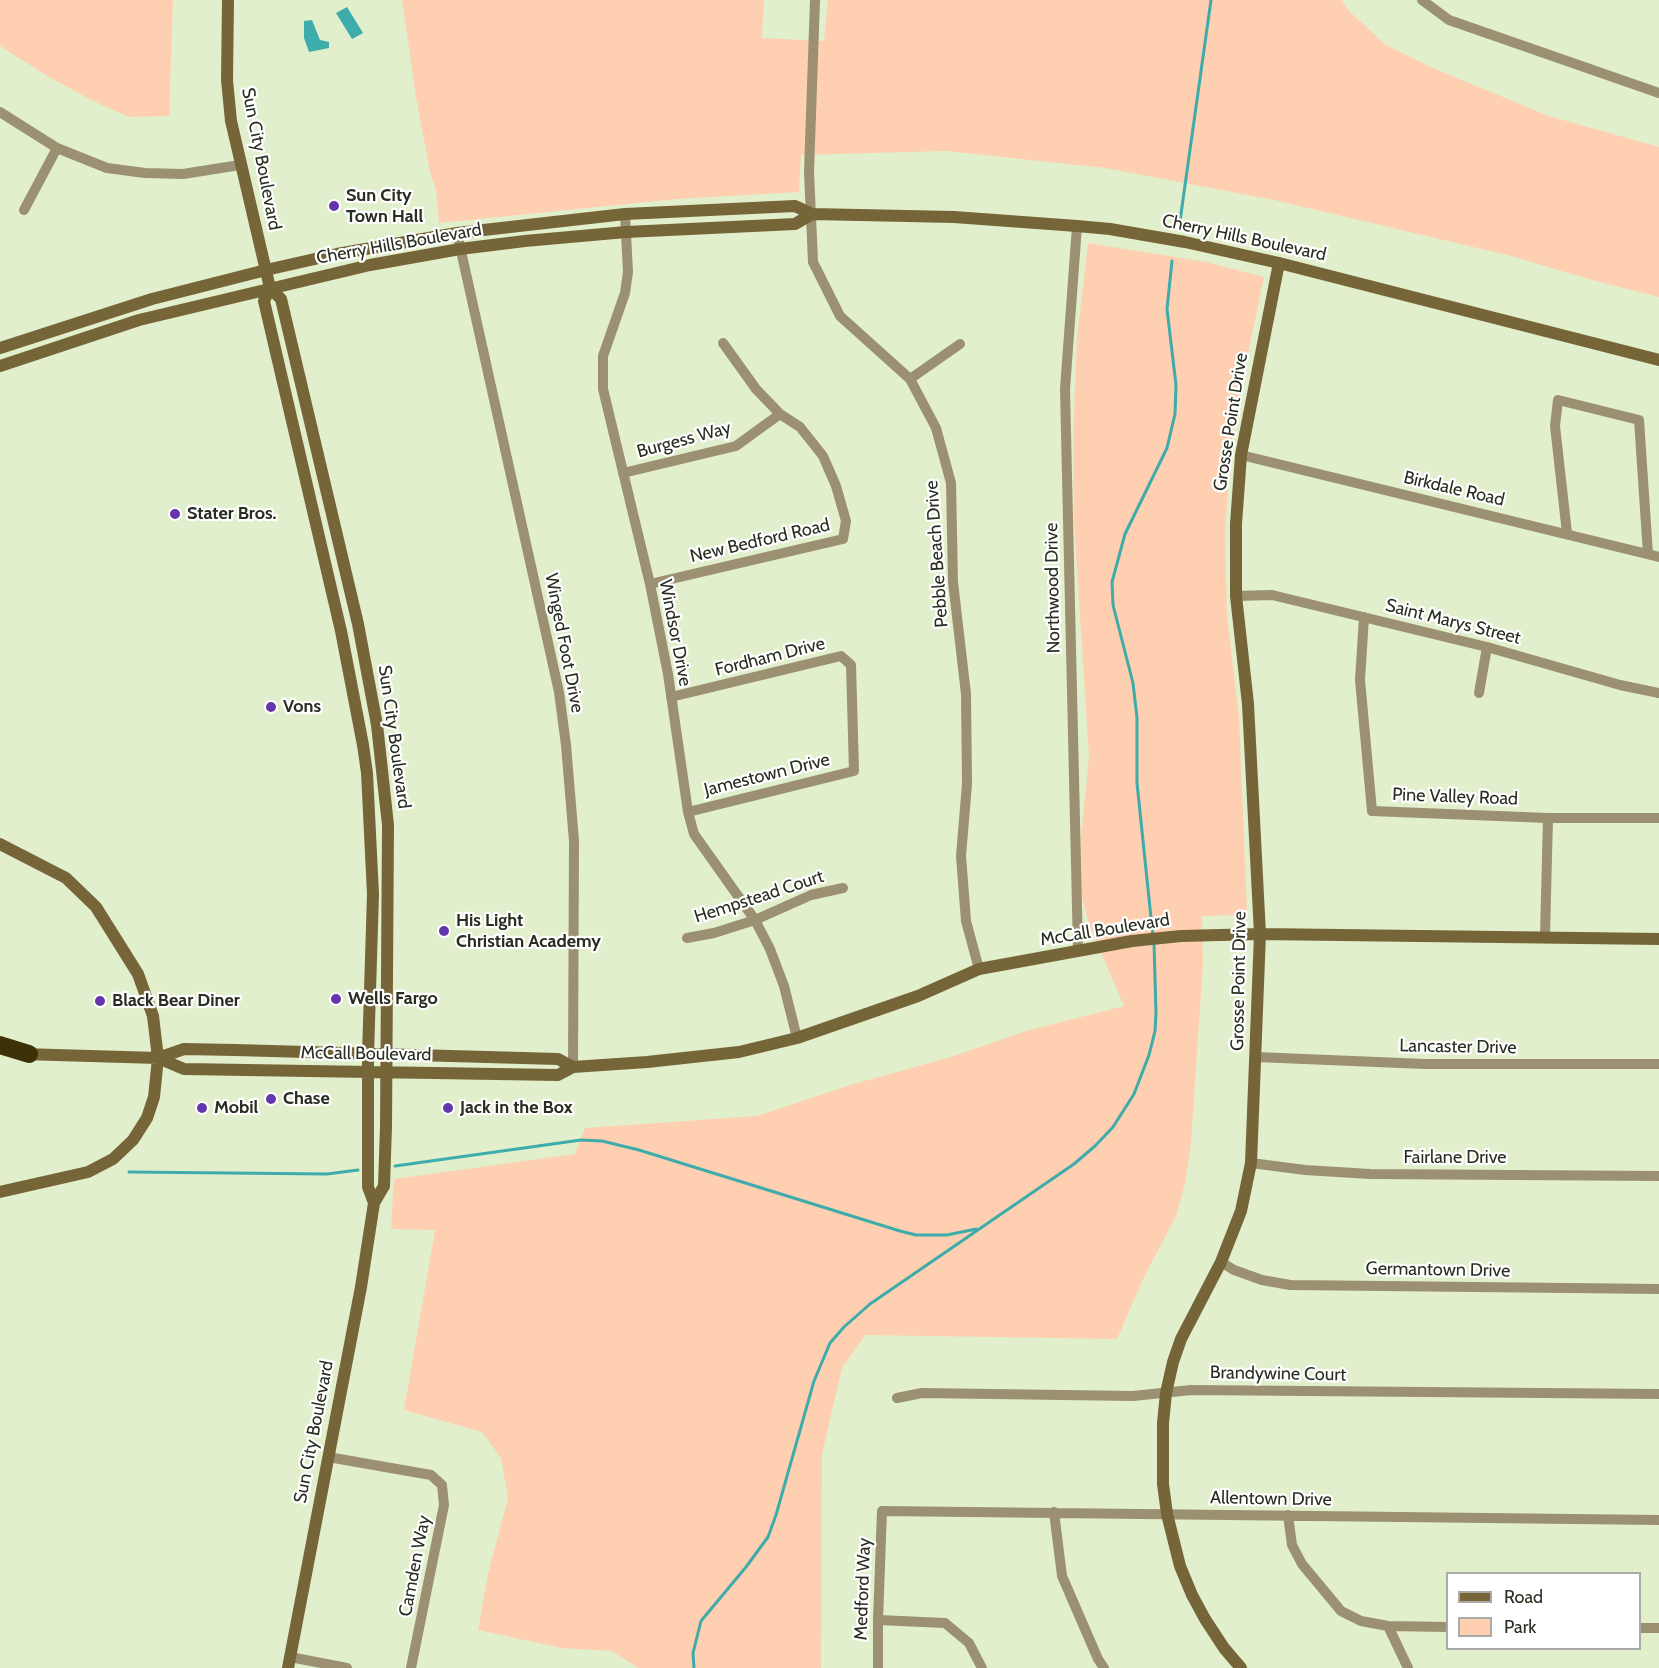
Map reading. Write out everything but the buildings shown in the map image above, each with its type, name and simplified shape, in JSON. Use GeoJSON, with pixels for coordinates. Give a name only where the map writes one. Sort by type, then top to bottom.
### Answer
{"type":"FeatureCollection","features":[{"type":"Feature","properties":{"kind":"highway"},"geometry":{"type":"LineString","coordinates":[[0,1046],[28,1054]]}},
{"type":"Feature","properties":{"kind":"street","name":"Sun City Boulevard"},"geometry":{"type":"LineString","coordinates":[[228,0],[227,80],[231,121],[270,288],[281,299],[358,624],[377,725],[388,825],[384,1186],[374,1203],[361,1287],[289,1663]]}},
{"type":"Feature","properties":{"kind":"street","name":"Pebble Beach Drive"},"geometry":{"type":"LineString","coordinates":[[815,0],[809,172],[813,262],[840,316],[910,379],[936,428],[951,483],[953,582],[966,694],[967,784],[961,856],[966,921],[979,969]]}},
{"type":"Feature","properties":{"kind":"street"},"geometry":{"type":"LineString","coordinates":[[1422,0],[1449,20],[1659,93]]}},
{"type":"Feature","properties":{"kind":"street"},"geometry":{"type":"LineString","coordinates":[[0,112],[57,148],[107,168],[146,173],[183,174],[240,165]]}},
{"type":"Feature","properties":{"kind":"street"},"geometry":{"type":"LineString","coordinates":[[24,210],[57,148]]}},
{"type":"Feature","properties":{"kind":"street","name":"Cherry Hills Boulevard"},"geometry":{"type":"LineString","coordinates":[[0,348],[152,299],[337,254],[457,233],[625,214],[795,206],[812,214],[954,217],[1077,226],[1110,229],[1185,242],[1279,263],[1659,360]]}},
{"type":"Feature","properties":{"kind":"street","name":"Windsor Drive"},"geometry":{"type":"LineString","coordinates":[[625,214],[628,272],[625,293],[603,356],[603,389],[650,584],[671,697],[688,812],[694,834],[755,920],[770,950],[784,986],[797,1038]]}},
{"type":"Feature","properties":{"kind":"street","name":"Cherry Hills Boulevard"},"geometry":{"type":"LineString","coordinates":[[0,366],[140,320],[370,265],[460,249],[525,241],[626,232],[795,224],[812,214]]}},
{"type":"Feature","properties":{"kind":"street","name":"Northwood Drive"},"geometry":{"type":"LineString","coordinates":[[1077,226],[1065,389],[1078,950]]}},
{"type":"Feature","properties":{"kind":"street","name":"Winged Foot Drive"},"geometry":{"type":"LineString","coordinates":[[457,233],[560,692],[574,841],[573,1067]]}},
{"type":"Feature","properties":{"kind":"street","name":"Grosse Point Drive"},"geometry":{"type":"LineString","coordinates":[[1241,1668],[1224,1648],[1192,1595],[1180,1566],[1167,1514],[1162,1453],[1166,1393],[1181,1340],[1221,1262],[1241,1211],[1251,1163],[1260,934],[1248,704],[1236,596],[1237,501],[1241,455],[1279,263]]}},
{"type":"Feature","properties":{"kind":"street","name":"Sun City Boulevard"},"geometry":{"type":"LineString","coordinates":[[270,288],[264,301],[341,631],[363,745],[370,809],[372,863],[368,1187],[374,1203]]}},
{"type":"Feature","properties":{"kind":"street"},"geometry":{"type":"LineString","coordinates":[[723,343],[756,389],[780,414]]}},
{"type":"Feature","properties":{"kind":"street"},"geometry":{"type":"LineString","coordinates":[[910,379],[960,344]]}},
{"type":"Feature","properties":{"kind":"street"},"geometry":{"type":"LineString","coordinates":[[1567,533],[1556,426],[1558,400],[1639,420],[1654,556]]}},
{"type":"Feature","properties":{"kind":"street","name":"Burgess Way"},"geometry":{"type":"LineString","coordinates":[[623,473],[736,446],[780,414]]}},
{"type":"Feature","properties":{"kind":"street","name":"New Bedford Road"},"geometry":{"type":"LineString","coordinates":[[650,584],[843,539],[846,521],[836,486],[823,456],[800,427],[780,414]]}},
{"type":"Feature","properties":{"kind":"street","name":"Birkdale Road"},"geometry":{"type":"LineString","coordinates":[[1241,455],[1654,556]]}},
{"type":"Feature","properties":{"kind":"street","name":"Saint Marys Street"},"geometry":{"type":"LineString","coordinates":[[1236,596],[1272,595],[1487,647],[1620,685],[1659,693]]}},
{"type":"Feature","properties":{"kind":"street","name":"Pine Valley Road"},"geometry":{"type":"LineString","coordinates":[[1364,617],[1360,680],[1372,811],[1548,818],[1659,818]]}},
{"type":"Feature","properties":{"kind":"street"},"geometry":{"type":"LineString","coordinates":[[1479,693],[1487,647]]}},
{"type":"Feature","properties":{"kind":"street","name":"Fordham Drive"},"geometry":{"type":"LineString","coordinates":[[671,697],[841,656],[851,665],[854,771]]}},
{"type":"Feature","properties":{"kind":"street","name":"Jamestown Drive"},"geometry":{"type":"LineString","coordinates":[[688,812],[854,771]]}},
{"type":"Feature","properties":{"kind":"street"},"geometry":{"type":"LineString","coordinates":[[1545,936],[1548,818]]}},
{"type":"Feature","properties":{"kind":"street"},"geometry":{"type":"LineString","coordinates":[[0,844],[66,878],[96,907],[138,974],[153,1016],[158,1058],[154,1097],[147,1118],[133,1140],[113,1159],[88,1172],[0,1192]]}},
{"type":"Feature","properties":{"kind":"street","name":"Hempstead Court"},"geometry":{"type":"LineString","coordinates":[[687,938],[714,933],[755,920],[811,895],[843,888]]}},
{"type":"Feature","properties":{"kind":"street","name":"McCall Boulevard"},"geometry":{"type":"LineString","coordinates":[[158,1058],[184,1069],[558,1075],[573,1067],[739,1052],[797,1038],[918,996],[979,969],[1132,941],[1181,936],[1260,934],[1659,939]]}},
{"type":"Feature","properties":{"kind":"street","name":"McCall Boulevard"},"geometry":{"type":"LineString","coordinates":[[0,1053],[158,1058],[184,1049],[558,1059],[573,1067]]}},
{"type":"Feature","properties":{"kind":"street","name":"Lancaster Drive"},"geometry":{"type":"LineString","coordinates":[[1256,1057],[1425,1064],[1659,1064]]}},
{"type":"Feature","properties":{"kind":"street","name":"Fairlane Drive"},"geometry":{"type":"LineString","coordinates":[[1251,1163],[1305,1170],[1370,1174],[1659,1176]]}},
{"type":"Feature","properties":{"kind":"street","name":"Germantown Drive"},"geometry":{"type":"LineString","coordinates":[[1221,1262],[1234,1270],[1262,1280],[1290,1285],[1659,1289]]}},
{"type":"Feature","properties":{"kind":"street","name":"Brandywine Court"},"geometry":{"type":"LineString","coordinates":[[897,1398],[922,1393],[1133,1396],[1203,1390],[1659,1394]]}},
{"type":"Feature","properties":{"kind":"street","name":"Camden Way"},"geometry":{"type":"LineString","coordinates":[[328,1457],[431,1475],[442,1485],[444,1506],[411,1668]]}},
{"type":"Feature","properties":{"kind":"street","name":"Allentown Drive"},"geometry":{"type":"LineString","coordinates":[[882,1511],[1659,1520]]}},
{"type":"Feature","properties":{"kind":"street","name":"Medford Way"},"geometry":{"type":"LineString","coordinates":[[878,1668],[882,1511]]}},
{"type":"Feature","properties":{"kind":"street"},"geometry":{"type":"LineString","coordinates":[[1054,1512],[1062,1576],[1104,1668]]}},
{"type":"Feature","properties":{"kind":"street"},"geometry":{"type":"LineString","coordinates":[[1288,1515],[1292,1545],[1302,1564],[1341,1611],[1361,1621],[1388,1626],[1446,1627]]}},
{"type":"Feature","properties":{"kind":"street"},"geometry":{"type":"LineString","coordinates":[[878,1620],[945,1623],[969,1643],[982,1668]]}},
{"type":"Feature","properties":{"kind":"street"},"geometry":{"type":"LineString","coordinates":[[1388,1626],[1408,1668]]}},
{"type":"Feature","properties":{"kind":"street"},"geometry":{"type":"LineString","coordinates":[[1641,1628],[1659,1629]]}},
{"type":"Feature","properties":{"kind":"street"},"geometry":{"type":"LineString","coordinates":[[289,1663],[346,1668]]}},
{"type":"Feature","properties":{"kind":"green space"},"geometry":{"type":"Polygon","coordinates":[[[0,0],[173,0],[169,116],[129,117],[49,77],[0,46],[0,0]]]}},
{"type":"Feature","properties":{"kind":"green space"},"geometry":{"type":"Polygon","coordinates":[[[402,0],[764,0],[762,38],[824,41],[828,0],[1342,0],[1349,11],[1386,45],[1435,69],[1549,116],[1659,147],[1659,297],[1511,256],[1274,200],[1105,168],[947,151],[801,155],[799,192],[677,199],[439,223],[436,190],[430,172],[416,97],[402,0]]]}},
{"type":"Feature","properties":{"kind":"green space"},"geometry":{"type":"Polygon","coordinates":[[[1088,243],[1206,262],[1264,277],[1236,411],[1231,446],[1225,533],[1227,616],[1239,716],[1247,910],[1242,915],[1202,916],[1203,963],[1191,1143],[1185,1184],[1176,1216],[1143,1279],[1117,1339],[865,1335],[842,1368],[822,1454],[821,1668],[638,1668],[612,1651],[562,1648],[478,1630],[488,1574],[508,1498],[501,1458],[482,1432],[404,1410],[435,1230],[391,1229],[394,1179],[575,1154],[585,1128],[757,1116],[850,1085],[951,1057],[1026,1031],[1124,1006],[1089,925],[1077,877],[1089,757],[1074,522],[1073,436],[1077,338],[1088,243]]]}},
{"type":"Feature","properties":{"kind":"water"},"geometry":{"type":"Polygon","coordinates":[[[347,7],[363,33],[352,39],[336,13],[347,7]]]}},
{"type":"Feature","properties":{"kind":"water"},"geometry":{"type":"Polygon","coordinates":[[[312,20],[320,40],[329,42],[329,48],[309,52],[304,38],[304,21],[312,20]]]}},
{"type":"Feature","properties":{"kind":"waterway"},"geometry":{"type":"LineString","coordinates":[[1180,221],[1211,0]]}},
{"type":"Feature","properties":{"kind":"waterway"},"geometry":{"type":"LineString","coordinates":[[1153,937],[1137,783],[1137,718],[1133,683],[1113,605],[1112,582],[1125,534],[1167,448],[1175,414],[1176,385],[1167,309],[1172,261]]}},
{"type":"Feature","properties":{"kind":"waterway"},"geometry":{"type":"LineString","coordinates":[[694,1668],[693,1653],[701,1621],[768,1537],[814,1381],[830,1343],[870,1304],[1074,1164],[1113,1127],[1134,1094],[1149,1055],[1155,1031],[1154,943]]}},
{"type":"Feature","properties":{"kind":"waterway"},"geometry":{"type":"LineString","coordinates":[[395,1166],[581,1140],[602,1141],[639,1150],[916,1235],[947,1235],[976,1229]]}},
{"type":"Feature","properties":{"kind":"waterway"},"geometry":{"type":"LineString","coordinates":[[129,1172],[327,1174],[358,1170]]}},
{"type":"Feature","properties":{"kind":"place","name":"Sun City Town Hall"},"geometry":{"type":"Point","coordinates":[334,206]}},
{"type":"Feature","properties":{"kind":"place","name":"Stater Bros."},"geometry":{"type":"Point","coordinates":[175,514]}},
{"type":"Feature","properties":{"kind":"place","name":"Vons"},"geometry":{"type":"Point","coordinates":[271,707]}},
{"type":"Feature","properties":{"kind":"place","name":"His Light Christian Academy"},"geometry":{"type":"Point","coordinates":[444,931]}},
{"type":"Feature","properties":{"kind":"place","name":"Wells Fargo"},"geometry":{"type":"Point","coordinates":[336,999]}},
{"type":"Feature","properties":{"kind":"place","name":"Black Bear Diner"},"geometry":{"type":"Point","coordinates":[100,1001]}},
{"type":"Feature","properties":{"kind":"place","name":"Chase"},"geometry":{"type":"Point","coordinates":[271,1099]}},
{"type":"Feature","properties":{"kind":"place","name":"Mobil"},"geometry":{"type":"Point","coordinates":[202,1108]}},
{"type":"Feature","properties":{"kind":"place","name":"Jack in the Box"},"geometry":{"type":"Point","coordinates":[448,1108]}}]}
